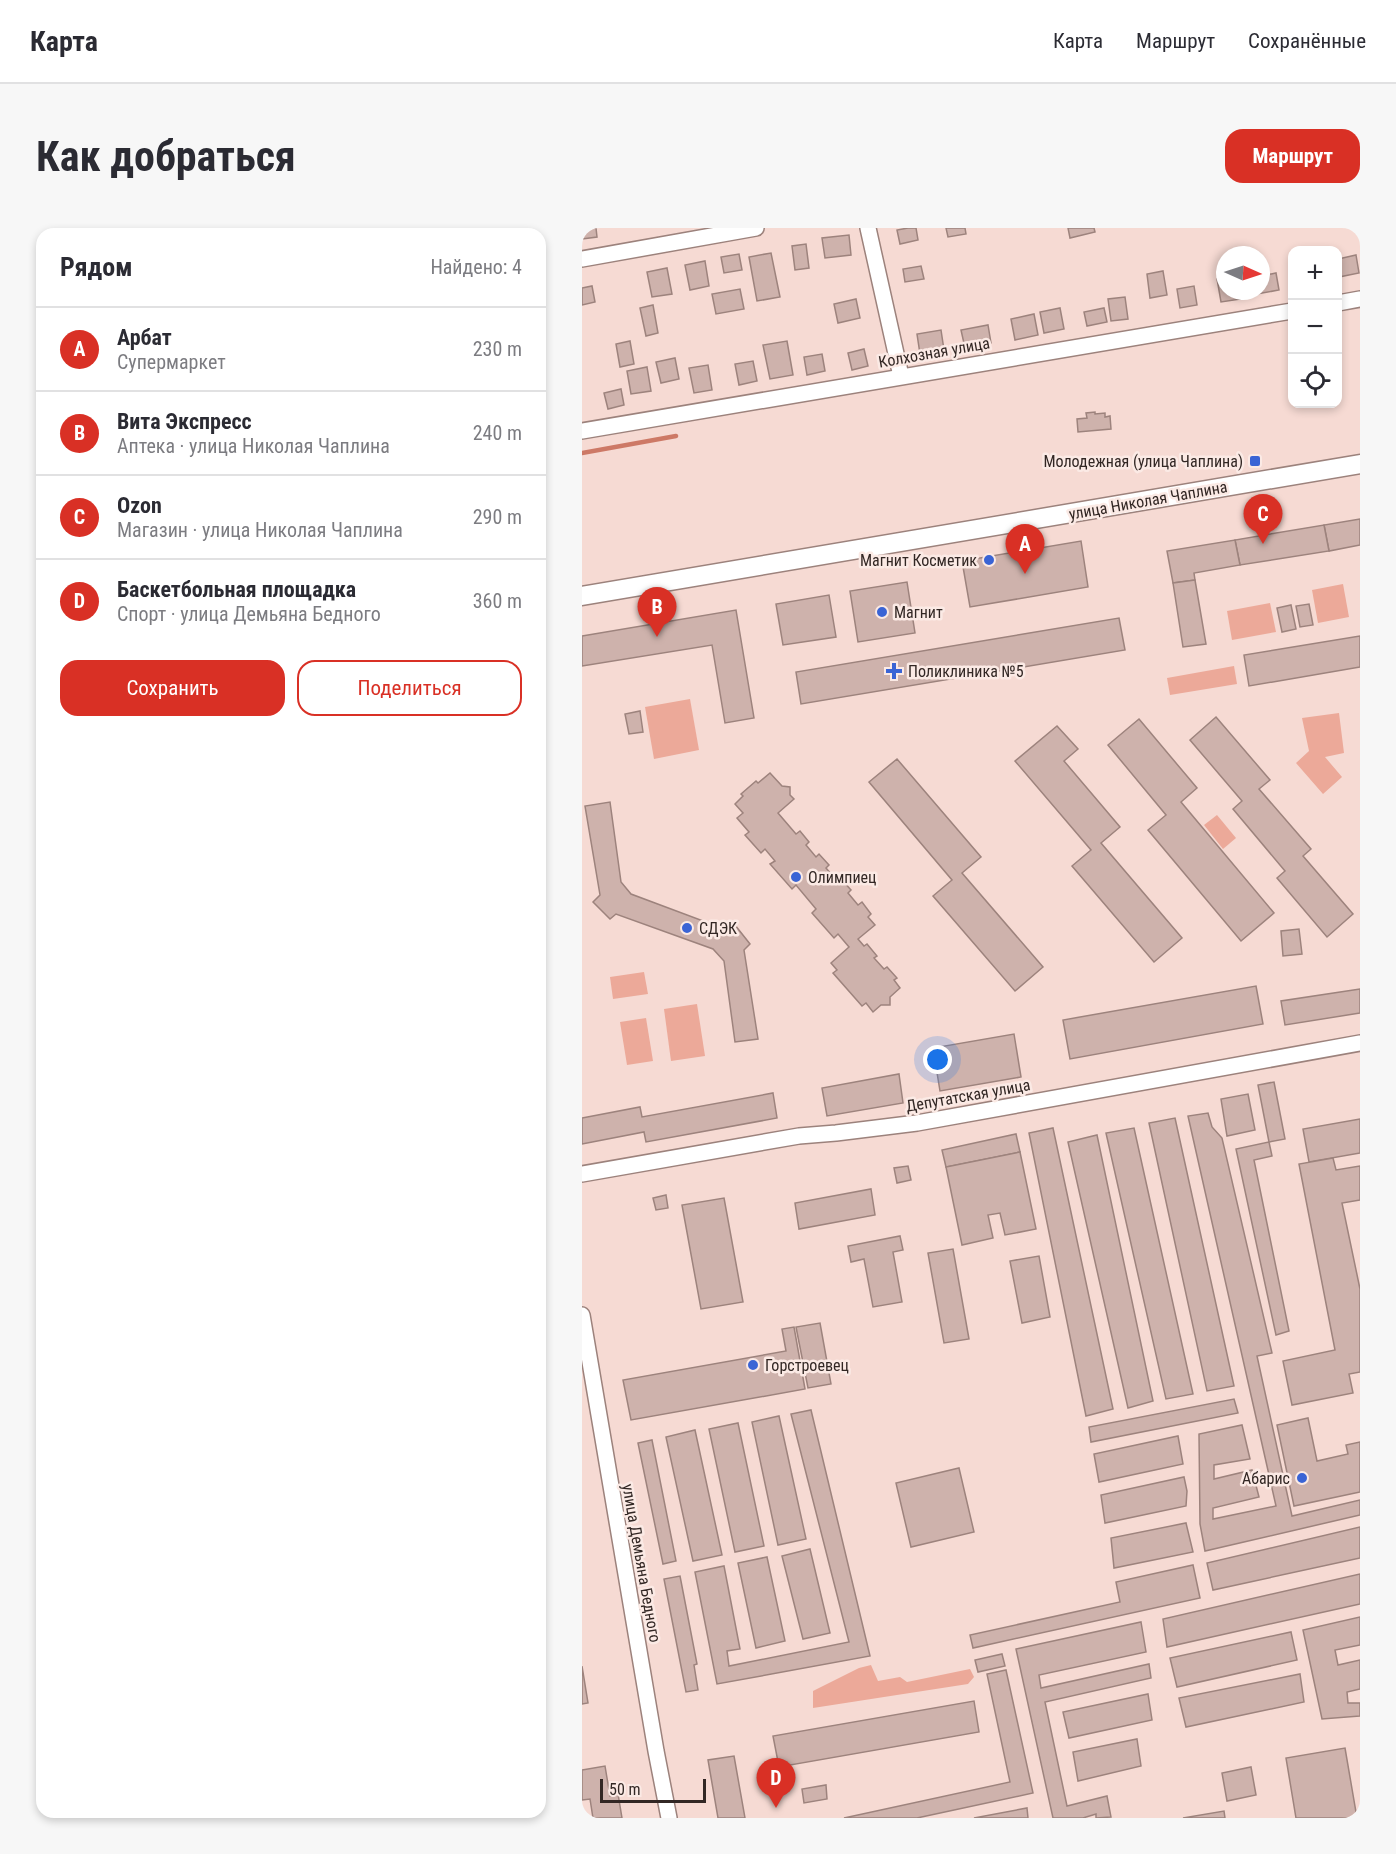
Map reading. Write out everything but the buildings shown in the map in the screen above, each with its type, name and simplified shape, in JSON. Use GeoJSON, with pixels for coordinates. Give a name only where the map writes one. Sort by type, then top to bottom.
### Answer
{"type":"FeatureCollection","features":[{"type":"Feature","properties":{"kind":"street"},"geometry":{"type":"LineString","coordinates":[[582,259],[756,228]]}},
{"type":"Feature","properties":{"kind":"street"},"geometry":{"type":"LineString","coordinates":[[868,228],[901,376]]}},
{"type":"Feature","properties":{"kind":"street"},"geometry":{"type":"LineString","coordinates":[[1342,302],[1360,299]]}},
{"type":"Feature","properties":{"kind":"street","name":"Колхозная улица"},"geometry":{"type":"LineString","coordinates":[[582,431],[1288,312]]}},
{"type":"Feature","properties":{"kind":"street","name":"улица Николая Чаплина"},"geometry":{"type":"LineString","coordinates":[[582,596],[1360,464]]}},
{"type":"Feature","properties":{"kind":"street","name":"Депутатская улица"},"geometry":{"type":"LineString","coordinates":[[582,1174],[799,1136],[917,1123],[1360,1043]]}},
{"type":"Feature","properties":{"kind":"street","name":"улица Демьяна Бедного"},"geometry":{"type":"LineString","coordinates":[[582,1315],[669,1818]]}},
{"type":"Feature","properties":{"kind":"shaded area"},"geometry":{"type":"Polygon","coordinates":[[[1343,584],[1349,617],[1318,623],[1312,590],[1343,584]]]}},
{"type":"Feature","properties":{"kind":"shaded area"},"geometry":{"type":"Polygon","coordinates":[[[1270,603],[1276,632],[1232,640],[1227,611],[1270,603]]]}},
{"type":"Feature","properties":{"kind":"shaded area"},"geometry":{"type":"Polygon","coordinates":[[[1234,666],[1237,684],[1170,695],[1167,678],[1234,666]]]}},
{"type":"Feature","properties":{"kind":"shaded area"},"geometry":{"type":"Polygon","coordinates":[[[690,699],[699,750],[654,759],[645,707],[690,699]]]}},
{"type":"Feature","properties":{"kind":"shaded area"},"geometry":{"type":"Polygon","coordinates":[[[1339,713],[1344,753],[1325,757],[1342,777],[1323,794],[1296,763],[1309,751],[1302,718],[1339,713]]]}},
{"type":"Feature","properties":{"kind":"shaded area"},"geometry":{"type":"Polygon","coordinates":[[[1217,815],[1236,838],[1223,849],[1204,825],[1217,815]]]}},
{"type":"Feature","properties":{"kind":"shaded area"},"geometry":{"type":"Polygon","coordinates":[[[644,972],[648,994],[613,999],[610,977],[644,972]]]}},
{"type":"Feature","properties":{"kind":"shaded area"},"geometry":{"type":"Polygon","coordinates":[[[697,1004],[705,1056],[671,1061],[664,1009],[697,1004]]]}},
{"type":"Feature","properties":{"kind":"shaded area"},"geometry":{"type":"Polygon","coordinates":[[[646,1018],[653,1061],[627,1065],[620,1022],[646,1018]]]}},
{"type":"Feature","properties":{"kind":"shaded area"},"geometry":{"type":"Polygon","coordinates":[[[871,1665],[878,1681],[900,1677],[907,1682],[970,1669],[974,1677],[968,1684],[813,1708],[813,1691],[859,1668],[871,1665]]]}},
{"type":"Feature","properties":{"kind":"waterway"},"geometry":{"type":"LineString","coordinates":[[582,453],[676,436]]}},
{"type":"Feature","properties":{"kind":"place","name":"Молодежная (улица Чаплина)"},"geometry":{"type":"Point","coordinates":[1255,461]}},
{"type":"Feature","properties":{"kind":"place","name":"Ozon"},"geometry":{"type":"Point","coordinates":[1263,544]}},
{"type":"Feature","properties":{"kind":"place","name":"Магнит Косметик"},"geometry":{"type":"Point","coordinates":[989,560]}},
{"type":"Feature","properties":{"kind":"place","name":"Арбат"},"geometry":{"type":"Point","coordinates":[1025,574]}},
{"type":"Feature","properties":{"kind":"place","name":"Магнит"},"geometry":{"type":"Point","coordinates":[882,612]}},
{"type":"Feature","properties":{"kind":"place","name":"Вита Экспресс"},"geometry":{"type":"Point","coordinates":[657,637]}},
{"type":"Feature","properties":{"kind":"place","name":"Поликлиника №5"},"geometry":{"type":"Point","coordinates":[894,671]}},
{"type":"Feature","properties":{"kind":"place","name":"Олимпиец"},"geometry":{"type":"Point","coordinates":[796,877]}},
{"type":"Feature","properties":{"kind":"place","name":"СДЭК"},"geometry":{"type":"Point","coordinates":[687,928]}},
{"type":"Feature","properties":{"kind":"place","name":"Горстроевец"},"geometry":{"type":"Point","coordinates":[753,1365]}},
{"type":"Feature","properties":{"kind":"place","name":"Абарис"},"geometry":{"type":"Point","coordinates":[1302,1478]}},
{"type":"Feature","properties":{"kind":"place","name":"Баскетбольная площадка"},"geometry":{"type":"Point","coordinates":[776,1808]}}]}
